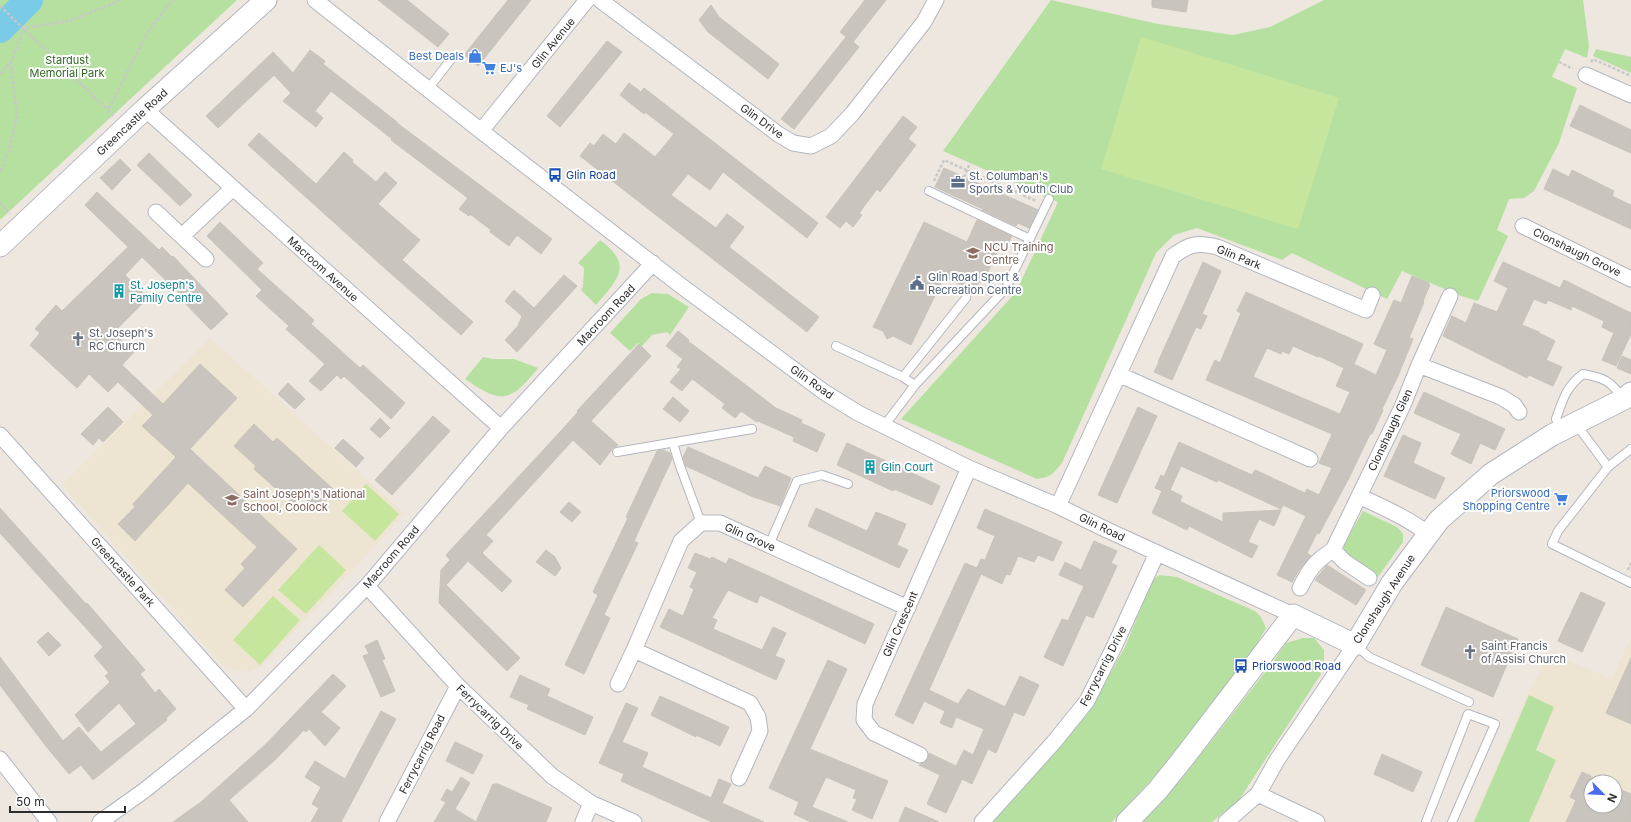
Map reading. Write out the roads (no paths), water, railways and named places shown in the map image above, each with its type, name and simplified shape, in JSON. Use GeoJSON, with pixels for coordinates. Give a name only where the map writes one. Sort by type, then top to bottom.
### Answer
{"type":"FeatureCollection","features":[{"type":"Feature","properties":{"kind":"street","name":"Greencastle Road"},"geometry":{"type":"LineString","coordinates":[[0,246],[145,109],[266,0]]}},
{"type":"Feature","properties":{"kind":"street","name":"Glin Road"},"geometry":{"type":"LineString","coordinates":[[315,0],[481,131],[824,392],[858,413],[969,468],[1058,506],[1355,645]]}},
{"type":"Feature","properties":{"kind":"street","name":"Glin Drive"},"geometry":{"type":"LineString","coordinates":[[600,0],[778,134],[793,143],[811,146],[831,136],[852,114],[924,22],[936,0]]}},
{"type":"Feature","properties":{"kind":"street","name":"Glin Avenue"},"geometry":{"type":"LineString","coordinates":[[481,131],[579,3]]}},
{"type":"Feature","properties":{"kind":"street"},"geometry":{"type":"LineString","coordinates":[[1586,74],[1631,95]]}},
{"type":"Feature","properties":{"kind":"street","name":"Macroom Avenue"},"geometry":{"type":"LineString","coordinates":[[145,109],[501,428]]}},
{"type":"Feature","properties":{"kind":"street"},"geometry":{"type":"LineString","coordinates":[[182,236],[233,188]]}},
{"type":"Feature","properties":{"kind":"street"},"geometry":{"type":"LineString","coordinates":[[156,212],[206,259]]}},
{"type":"Feature","properties":{"kind":"street","name":"Clonshaugh Grove"},"geometry":{"type":"LineString","coordinates":[[1523,226],[1631,279]]}},
{"type":"Feature","properties":{"kind":"street","name":"Glin Park"},"geometry":{"type":"LineString","coordinates":[[1058,506],[1120,375],[1173,256],[1189,245],[1204,244],[1217,247],[1366,310],[1372,295]]}},
{"type":"Feature","properties":{"kind":"street","name":"Macroom Road"},"geometry":{"type":"LineString","coordinates":[[100,822],[145,790],[246,709],[367,586],[501,428],[653,263]]}},
{"type":"Feature","properties":{"kind":"street","name":"Clonshaugh Glen"},"geometry":{"type":"LineString","coordinates":[[1300,588],[1309,571],[1316,562],[1332,550],[1403,406],[1419,364],[1450,296]]}},
{"type":"Feature","properties":{"kind":"street"},"geometry":{"type":"LineString","coordinates":[[1419,364],[1500,397],[1514,405],[1519,412]]}},
{"type":"Feature","properties":{"kind":"street"},"geometry":{"type":"LineString","coordinates":[[1120,375],[1310,459]]}},
{"type":"Feature","properties":{"kind":"street","name":"Clonshaugh Avenue"},"geometry":{"type":"LineString","coordinates":[[1226,822],[1258,794],[1277,760],[1355,645],[1392,583],[1439,520],[1491,474],[1568,427],[1627,396]]}},
{"type":"Feature","properties":{"kind":"street","name":"Greencastle Park"},"geometry":{"type":"LineString","coordinates":[[0,435],[246,709]]}},
{"type":"Feature","properties":{"kind":"street","name":"Glin Crescent"},"geometry":{"type":"LineString","coordinates":[[920,755],[874,732],[864,720],[865,704],[969,468]]}},
{"type":"Feature","properties":{"kind":"street"},"geometry":{"type":"LineString","coordinates":[[1359,496],[1401,516],[1428,534]]}},
{"type":"Feature","properties":{"kind":"street"},"geometry":{"type":"LineString","coordinates":[[618,684],[681,542],[701,523]]}},
{"type":"Feature","properties":{"kind":"street","name":"Glin Grove"},"geometry":{"type":"LineString","coordinates":[[701,523],[720,523],[908,608]]}},
{"type":"Feature","properties":{"kind":"street"},"geometry":{"type":"LineString","coordinates":[[1332,550],[1345,562],[1368,578]]}},
{"type":"Feature","properties":{"kind":"street","name":"Ferrycarrig Drive"},"geometry":{"type":"LineString","coordinates":[[982,822],[1054,742],[1087,701],[1114,647],[1157,553]]}},
{"type":"Feature","properties":{"kind":"street","name":"Ferrycarrig Drive"},"geometry":{"type":"LineString","coordinates":[[367,586],[458,686],[552,776],[591,802],[634,822]]}},
{"type":"Feature","properties":{"kind":"street"},"geometry":{"type":"LineString","coordinates":[[1127,822],[1157,791],[1178,765],[1293,615]]}},
{"type":"Feature","properties":{"kind":"street"},"geometry":{"type":"LineString","coordinates":[[634,650],[750,703],[758,717],[760,731],[739,778]]}},
{"type":"Feature","properties":{"kind":"street","name":"Ferrycarrig Road"},"geometry":{"type":"LineString","coordinates":[[387,822],[458,686]]}},
{"type":"Feature","properties":{"kind":"street"},"geometry":{"type":"LineString","coordinates":[[0,759],[49,822]]}},
{"type":"Feature","properties":{"kind":"street"},"geometry":{"type":"LineString","coordinates":[[1258,794],[1317,822]]}},
{"type":"Feature","properties":{"kind":"street"},"geometry":{"type":"LineString","coordinates":[[583,822],[591,802]]}},
{"type":"Feature","properties":{"kind":"lane"},"geometry":{"type":"LineString","coordinates":[[428,89],[452,58]]}},
{"type":"Feature","properties":{"kind":"lane"},"geometry":{"type":"LineString","coordinates":[[930,191],[1030,239]]}},
{"type":"Feature","properties":{"kind":"lane"},"geometry":{"type":"LineString","coordinates":[[884,426],[915,385],[1006,288],[1048,202]]}},
{"type":"Feature","properties":{"kind":"lane"},"geometry":{"type":"LineString","coordinates":[[903,377],[966,298]]}},
{"type":"Feature","properties":{"kind":"lane"},"geometry":{"type":"LineString","coordinates":[[836,346],[903,377],[915,385]]}},
{"type":"Feature","properties":{"kind":"lane"},"geometry":{"type":"LineString","coordinates":[[1608,467],[1568,427],[1556,419],[1564,396],[1572,382],[1583,374],[1597,376],[1612,384],[1627,396]]}},
{"type":"Feature","properties":{"kind":"lane"},"geometry":{"type":"LineString","coordinates":[[617,452],[752,429]]}},
{"type":"Feature","properties":{"kind":"lane"},"geometry":{"type":"LineString","coordinates":[[673,443],[701,523]]}},
{"type":"Feature","properties":{"kind":"lane"},"geometry":{"type":"LineString","coordinates":[[1631,448],[1608,467],[1558,531],[1552,544],[1631,583]]}},
{"type":"Feature","properties":{"kind":"lane"},"geometry":{"type":"LineString","coordinates":[[769,545],[797,481],[822,475],[848,484]]}},
{"type":"Feature","properties":{"kind":"lane"},"geometry":{"type":"LineString","coordinates":[[1355,645],[1369,657],[1470,702]]}},
{"type":"Feature","properties":{"kind":"lane"},"geometry":{"type":"LineString","coordinates":[[1426,822],[1468,714],[1495,724],[1452,822]]}},
{"type":"Feature","properties":{"kind":"water"},"geometry":{"type":"Polygon","coordinates":[[[1,16],[13,28],[0,43],[0,18],[1,16]]]}},
{"type":"Feature","properties":{"kind":"waterway"},"geometry":{"type":"LineString","coordinates":[[0,29],[29,0]]}},
{"type":"Feature","properties":{"kind":"place","name":"Best Deals"},"geometry":{"type":"Point","coordinates":[475,56]}},
{"type":"Feature","properties":{"kind":"place","name":"EJ's"},"geometry":{"type":"Point","coordinates":[489,68]}},
{"type":"Feature","properties":{"kind":"place","name":"Glin Road"},"geometry":{"type":"Point","coordinates":[555,175]}},
{"type":"Feature","properties":{"kind":"place","name":"St. Columban's Sports & Youth Club"},"geometry":{"type":"Point","coordinates":[958,182]}},
{"type":"Feature","properties":{"kind":"place","name":"NCU Training Centre"},"geometry":{"type":"Point","coordinates":[973,253]}},
{"type":"Feature","properties":{"kind":"place","name":"Glin Road Sport & Recreation Centre"},"geometry":{"type":"Point","coordinates":[917,283]}},
{"type":"Feature","properties":{"kind":"place","name":"St. Joseph's Family Centre"},"geometry":{"type":"Point","coordinates":[119,291]}},
{"type":"Feature","properties":{"kind":"place","name":"St. Joseph's RC Church"},"geometry":{"type":"Point","coordinates":[78,339]}},
{"type":"Feature","properties":{"kind":"place","name":"Glin Court"},"geometry":{"type":"Point","coordinates":[870,467]}},
{"type":"Feature","properties":{"kind":"place","name":"Priorswood Shopping Centre"},"geometry":{"type":"Point","coordinates":[1561,499]}},
{"type":"Feature","properties":{"kind":"place","name":"Saint Joseph's National School, Coolock"},"geometry":{"type":"Point","coordinates":[232,500]}},
{"type":"Feature","properties":{"kind":"place","name":"Saint Francis of Assisi Church"},"geometry":{"type":"Point","coordinates":[1470,652]}},
{"type":"Feature","properties":{"kind":"place","name":"Priorswood Road"},"geometry":{"type":"Point","coordinates":[1241,666]}},
{"type":"Feature","properties":{"kind":"park label","name":"Stardust Memorial Park"},"geometry":{"type":"Point","coordinates":[67,66]}}]}
